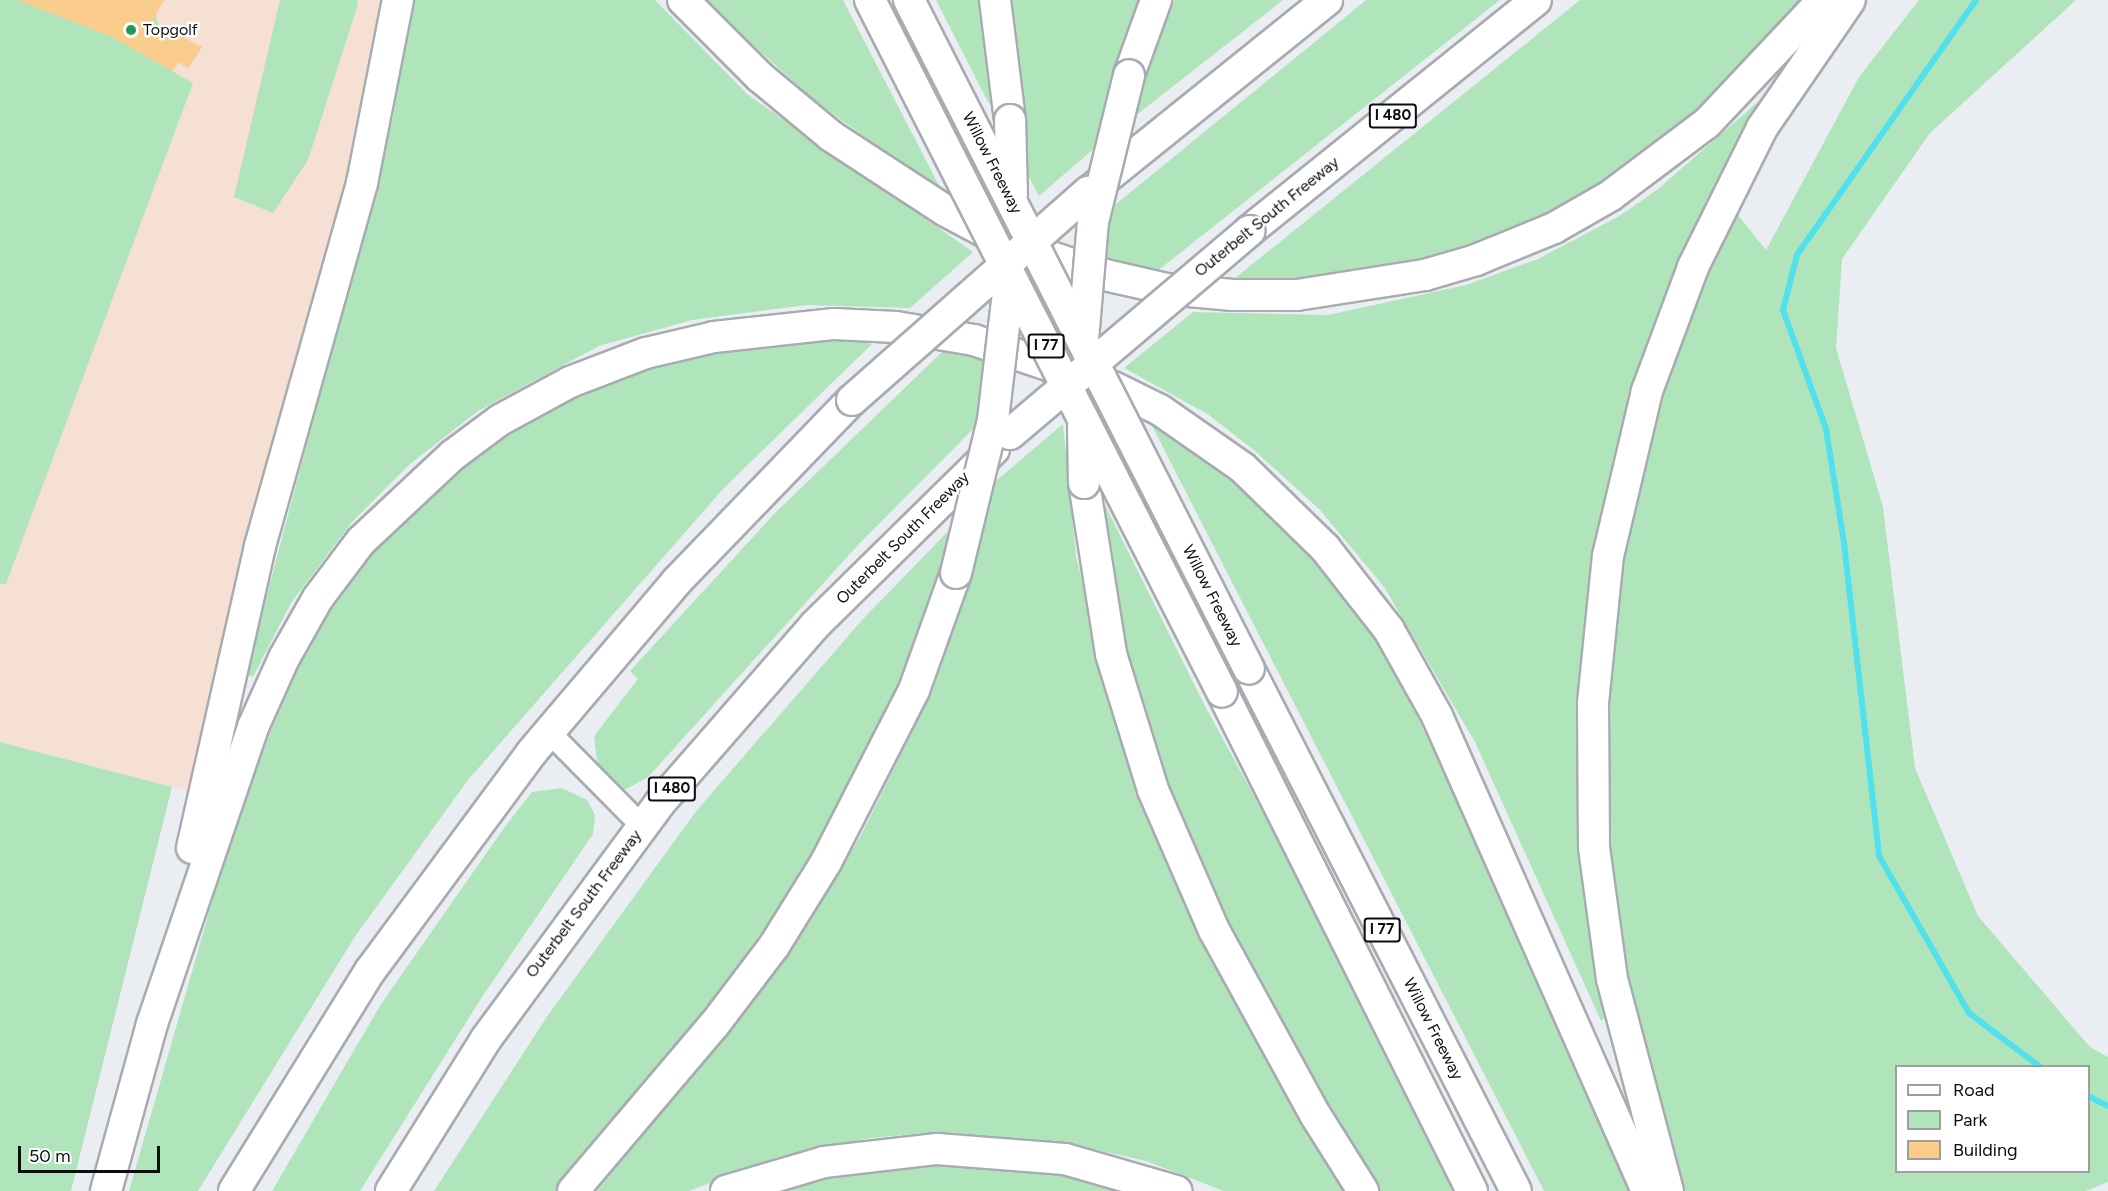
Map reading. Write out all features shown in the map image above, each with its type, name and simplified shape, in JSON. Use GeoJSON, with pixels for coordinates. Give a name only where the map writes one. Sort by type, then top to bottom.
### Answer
{"type":"FeatureCollection","features":[{"type":"Feature","properties":{"kind":"highway"},"geometry":{"type":"LineString","coordinates":[[106,1191],[152,1024],[260,546],[362,183],[398,0]]}},
{"type":"Feature","properties":{"kind":"highway"},"geometry":{"type":"LineString","coordinates":[[683,0],[760,77],[831,136],[946,211],[1000,240],[1105,275],[1167,289],[1233,295],[1297,295],[1425,275],[1476,260],[1554,228],[1610,196],[1707,123],[1824,0]]}},
{"type":"Feature","properties":{"kind":"highway","name":"I 77"},"geometry":{"type":"LineString","coordinates":[[870,0],[1222,692],[1472,1191]]}},
{"type":"Feature","properties":{"kind":"highway","name":"Willow Freeway"},"geometry":{"type":"LineString","coordinates":[[909,0],[1516,1191]]}},
{"type":"Feature","properties":{"kind":"highway"},"geometry":{"type":"LineString","coordinates":[[573,1191],[714,1025],[797,909],[883,758],[914,690],[957,573],[984,470],[1006,327],[1010,120],[995,0]]}},
{"type":"Feature","properties":{"kind":"highway"},"geometry":{"type":"LineString","coordinates":[[1156,0],[1129,75],[1107,150],[1085,288],[1084,483],[1109,644],[1154,790],[1219,940],[1316,1116],[1363,1191]]}},
{"type":"Feature","properties":{"kind":"highway"},"geometry":{"type":"LineString","coordinates":[[234,1191],[370,971],[549,732],[676,582],[852,400],[1088,192],[1327,0]]}},
{"type":"Feature","properties":{"kind":"highway","name":"Outerbelt South Freeway"},"geometry":{"type":"LineString","coordinates":[[391,1191],[486,1039],[642,826],[815,625],[1010,434],[1249,231],[1536,0]]}},
{"type":"Feature","properties":{"kind":"highway"},"geometry":{"type":"LineString","coordinates":[[1668,1191],[1612,980],[1594,848],[1593,703],[1608,556],[1647,391],[1694,267],[1762,129],[1850,0]]}},
{"type":"Feature","properties":{"kind":"highway"},"geometry":{"type":"LineString","coordinates":[[152,1024],[224,804],[284,658],[318,598],[361,541],[412,488],[501,420],[570,382],[646,352],[771,327],[896,327],[974,340],[1039,359],[1160,410],[1243,468],[1325,548],[1389,630],[1437,716],[1647,1191]]}},
{"type":"Feature","properties":{"kind":"highway"},"geometry":{"type":"LineString","coordinates":[[252,1191],[370,971]]}},
{"type":"Feature","properties":{"kind":"highway"},"geometry":{"type":"LineString","coordinates":[[726,1191],[824,1162],[937,1149],[1065,1159],[1176,1191]]}},
{"type":"Feature","properties":{"kind":"lane"},"geometry":{"type":"LineString","coordinates":[[549,732],[642,826]]}},
{"type":"Feature","properties":{"kind":"shaded area"},"geometry":{"type":"Polygon","coordinates":[[[0,0],[398,0],[204,795],[0,742],[0,0]]]}},
{"type":"Feature","properties":{"kind":"green space"},"geometry":{"type":"Polygon","coordinates":[[[0,0],[164,0],[155,14],[158,24],[202,47],[188,68],[178,62],[172,71],[193,83],[6,584],[0,584],[0,0]]]}},
{"type":"Feature","properties":{"kind":"green space"},"geometry":{"type":"Polygon","coordinates":[[[280,0],[357,0],[358,4],[308,160],[273,213],[234,197],[280,0]]]}},
{"type":"Feature","properties":{"kind":"green space"},"geometry":{"type":"Polygon","coordinates":[[[412,0],[655,0],[747,94],[973,252],[910,308],[807,305],[692,320],[599,346],[478,411],[410,464],[352,522],[291,603],[253,677],[246,674],[393,118],[412,0]]]}},
{"type":"Feature","properties":{"kind":"green space"},"geometry":{"type":"Polygon","coordinates":[[[703,0],[843,0],[944,195],[814,100],[703,0]]]}},
{"type":"Feature","properties":{"kind":"green space"},"geometry":{"type":"Polygon","coordinates":[[[936,0],[983,0],[998,109],[988,102],[936,0]]]}},
{"type":"Feature","properties":{"kind":"green space"},"geometry":{"type":"Polygon","coordinates":[[[1009,0],[1140,0],[1097,146],[1039,196],[1024,168],[1021,83],[1009,0]]]}},
{"type":"Feature","properties":{"kind":"green space"},"geometry":{"type":"Polygon","coordinates":[[[1170,0],[1283,0],[1130,120],[1142,69],[1170,0]]]}},
{"type":"Feature","properties":{"kind":"green space"},"geometry":{"type":"Polygon","coordinates":[[[1366,0],[1500,0],[1156,272],[1102,258],[1110,209],[1366,0]]]}},
{"type":"Feature","properties":{"kind":"green space"},"geometry":{"type":"Polygon","coordinates":[[[1580,0],[1801,0],[1696,113],[1640,159],[1559,211],[1458,251],[1346,276],[1229,283],[1580,0]]]}},
{"type":"Feature","properties":{"kind":"green space"},"geometry":{"type":"Polygon","coordinates":[[[1919,0],[2076,0],[1930,133],[1842,259],[1836,348],[1883,507],[1915,768],[1978,916],[2090,1047],[2108,1057],[2108,1182],[2086,1191],[1668,1191],[1601,910],[1608,556],[1726,200],[1766,250],[1859,77],[1919,0]]]}},
{"type":"Feature","properties":{"kind":"green space"},"geometry":{"type":"Polygon","coordinates":[[[1775,87],[1750,130],[1598,564],[1607,1016],[1601,1021],[1475,742],[1384,587],[1320,510],[1255,451],[1209,415],[1124,368],[1193,312],[1328,315],[1466,285],[1538,259],[1621,215],[1658,189],[1775,87]]]}},
{"type":"Feature","properties":{"kind":"green space"},"geometry":{"type":"Polygon","coordinates":[[[804,337],[860,339],[872,344],[723,489],[468,780],[354,938],[198,1191],[129,1191],[241,801],[307,647],[365,560],[444,480],[533,417],[571,397],[638,369],[730,344],[804,337]]]}},
{"type":"Feature","properties":{"kind":"green space"},"geometry":{"type":"Polygon","coordinates":[[[944,350],[988,360],[978,424],[858,545],[648,777],[626,789],[607,783],[598,770],[594,736],[638,679],[630,671],[775,513],[944,350]]]}},
{"type":"Feature","properties":{"kind":"green space"},"geometry":{"type":"Polygon","coordinates":[[[1063,424],[1076,556],[1126,758],[1194,922],[1269,1065],[1344,1191],[1224,1191],[1146,1161],[1066,1143],[927,1133],[870,1138],[778,1157],[689,1191],[597,1191],[760,990],[859,839],[932,692],[970,582],[996,481],[1063,424]]]}},
{"type":"Feature","properties":{"kind":"green space"},"geometry":{"type":"Polygon","coordinates":[[[1151,424],[1200,454],[1274,516],[1330,574],[1368,625],[1458,793],[1632,1191],[1544,1191],[1151,424]]]}},
{"type":"Feature","properties":{"kind":"green space"},"geometry":{"type":"Polygon","coordinates":[[[1100,495],[1205,706],[1285,853],[1456,1191],[1377,1191],[1317,1094],[1212,898],[1140,724],[1103,555],[1100,495]]]}},
{"type":"Feature","properties":{"kind":"green space"},"geometry":{"type":"Polygon","coordinates":[[[959,520],[921,632],[863,769],[818,850],[720,993],[562,1191],[434,1191],[548,1015],[697,810],[862,620],[959,520]]]}},
{"type":"Feature","properties":{"kind":"green space"},"geometry":{"type":"Polygon","coordinates":[[[0,742],[172,787],[71,1191],[0,1191],[0,742]]]}},
{"type":"Feature","properties":{"kind":"green space"},"geometry":{"type":"Polygon","coordinates":[[[562,788],[587,800],[595,815],[593,834],[482,997],[360,1191],[272,1191],[381,1004],[504,828],[532,792],[562,788]]]}},
{"type":"Feature","properties":{"kind":"green space"},"geometry":{"type":"Polygon","coordinates":[[[937,1149],[1176,1191],[726,1191],[937,1149]]]}},
{"type":"Feature","properties":{"kind":"building","name":"Topgolf"},"geometry":{"type":"Polygon","coordinates":[[[17,0],[164,0],[152,22],[202,47],[188,68],[178,62],[172,71],[110,36],[17,0]]]}},
{"type":"Feature","properties":{"kind":"waterway"},"geometry":{"type":"LineString","coordinates":[[1976,0],[1797,255],[1783,310],[1826,429],[1844,543],[1879,856],[1969,1013],[2038,1065]]}},
{"type":"Feature","properties":{"kind":"waterway"},"geometry":{"type":"LineString","coordinates":[[2090,1097],[2108,1106]]}},
{"type":"Feature","properties":{"kind":"place","name":"Topgolf"},"geometry":{"type":"Point","coordinates":[131,30]}}]}
